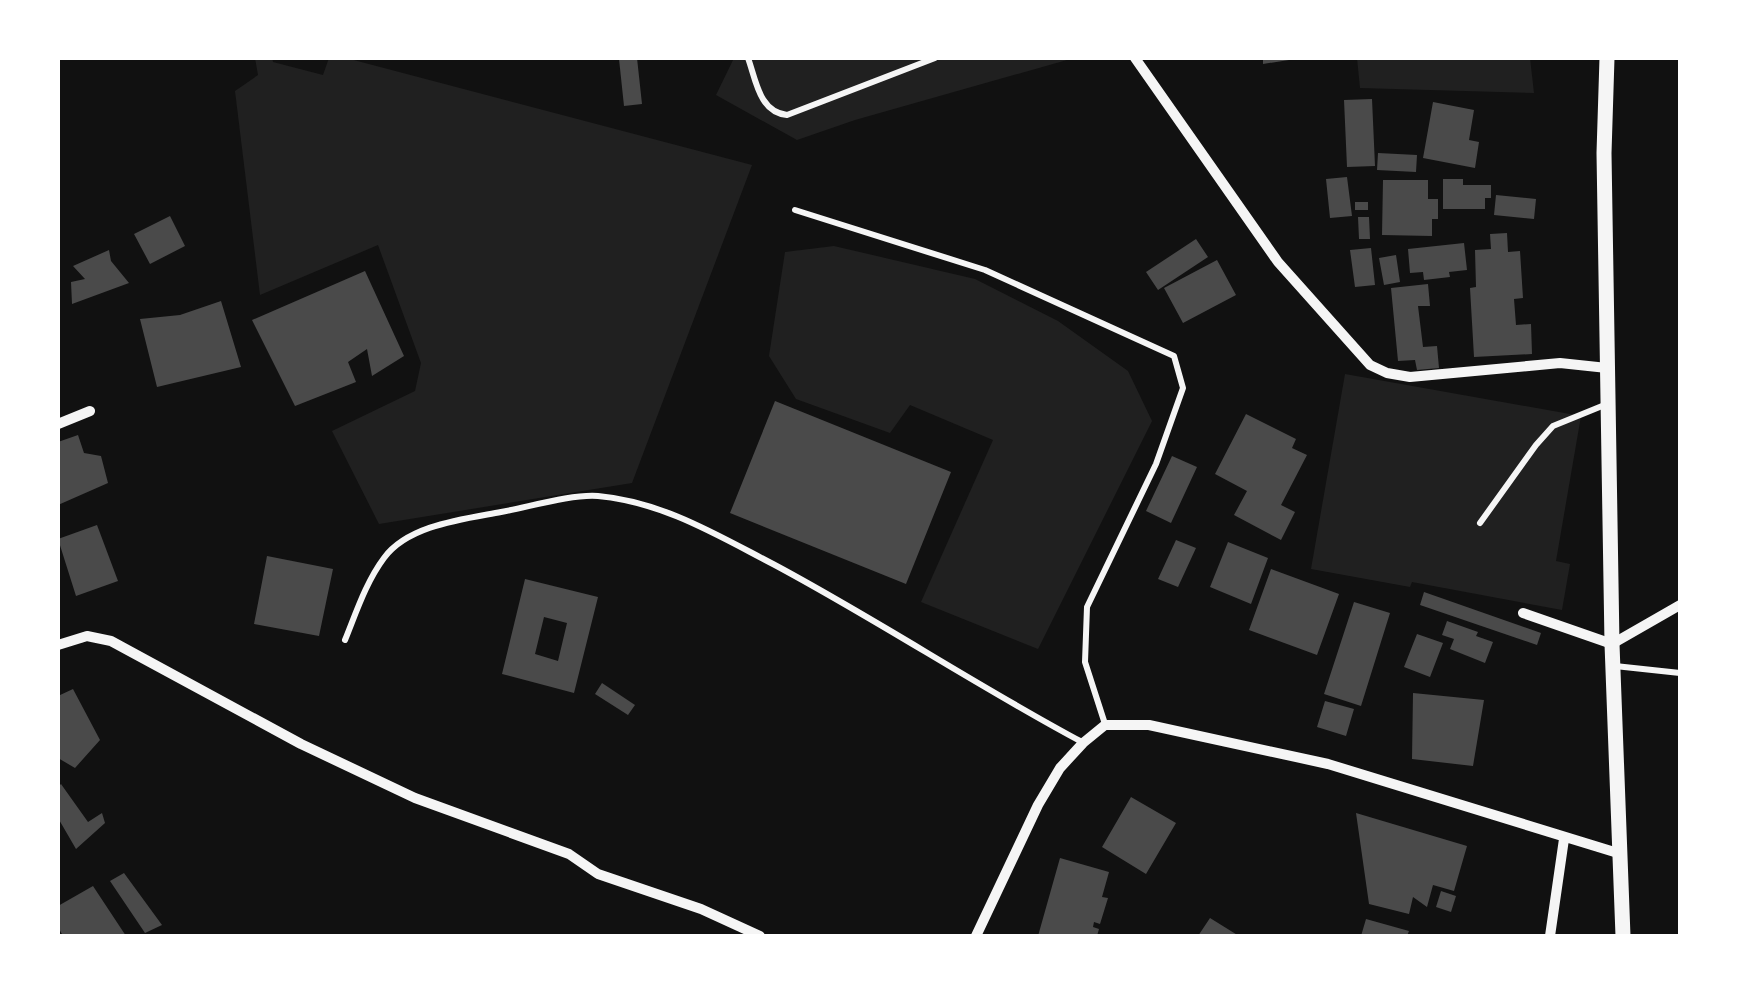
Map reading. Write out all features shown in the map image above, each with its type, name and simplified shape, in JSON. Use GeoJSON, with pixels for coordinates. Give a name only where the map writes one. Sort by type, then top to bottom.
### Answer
{"type":"FeatureCollection","features":[{"type":"Feature","properties":{"kind":"main road"},"geometry":{"type":"LineString","coordinates":[[1607,58],[1604,153],[1612,644],[1623,936]]}},
{"type":"Feature","properties":{"kind":"street"},"geometry":{"type":"LineString","coordinates":[[1135,58],[1278,262],[1370,365],[1410,377],[1560,362],[1608,368]]}},
{"type":"Feature","properties":{"kind":"street"},"geometry":{"type":"LineString","coordinates":[[58,424],[90,411]]}},
{"type":"Feature","properties":{"kind":"street"},"geometry":{"type":"LineString","coordinates":[[1523,613],[1612,644],[1680,605]]}},
{"type":"Feature","properties":{"kind":"street"},"geometry":{"type":"LineString","coordinates":[[58,645],[88,636],[111,641],[301,744],[414,798],[569,854],[598,874],[701,909],[760,936]]}},
{"type":"Feature","properties":{"kind":"street"},"geometry":{"type":"LineString","coordinates":[[976,936],[1038,805],[1060,768],[1105,725],[1149,725],[1328,764],[1622,854]]}},
{"type":"Feature","properties":{"kind":"street"},"geometry":{"type":"LineString","coordinates":[[1550,936],[1564,839]]}},
{"type":"Feature","properties":{"kind":"lane"},"geometry":{"type":"LineString","coordinates":[[748,58],[764,103],[774,114],[786,115],[935,58]]}},
{"type":"Feature","properties":{"kind":"lane"},"geometry":{"type":"LineString","coordinates":[[795,210],[984,270],[1174,356],[1184,388],[1156,464],[1087,607],[1085,662],[1105,725]]}},
{"type":"Feature","properties":{"kind":"lane"},"geometry":{"type":"LineString","coordinates":[[1480,523],[1553,426],[1608,404]]}},
{"type":"Feature","properties":{"kind":"lane"},"geometry":{"type":"LineString","coordinates":[[345,640],[364,592],[385,555],[420,531],[594,496],[648,504],[688,520],[848,604],[1016,707],[1083,743]]}},
{"type":"Feature","properties":{"kind":"lane"},"geometry":{"type":"LineString","coordinates":[[1613,666],[1680,673]]}},
{"type":"Feature","properties":{"kind":"shaded area"},"geometry":{"type":"Polygon","coordinates":[[[255,58],[272,58],[273,62],[323,75],[329,58],[346,58],[752,165],[632,483],[379,524],[332,431],[415,391],[421,363],[378,245],[260,295],[235,91],[258,75],[255,58]]]}},
{"type":"Feature","properties":{"kind":"shaded area"},"geometry":{"type":"Polygon","coordinates":[[[734,58],[1074,58],[797,140],[716,95],[734,58]]]}},
{"type":"Feature","properties":{"kind":"shaded area"},"geometry":{"type":"Polygon","coordinates":[[[1357,58],[1530,58],[1534,93],[1360,88],[1357,58]]]}},
{"type":"Feature","properties":{"kind":"shaded area"},"geometry":{"type":"Polygon","coordinates":[[[834,246],[975,279],[1058,321],[1128,371],[1152,421],[1038,649],[921,602],[993,440],[910,405],[890,433],[796,399],[769,356],[785,252],[834,246]]]}},
{"type":"Feature","properties":{"kind":"shaded area"},"geometry":{"type":"Polygon","coordinates":[[[1345,374],[1581,416],[1556,561],[1570,564],[1562,610],[1412,582],[1410,587],[1311,569],[1345,374]]]}},
{"type":"Feature","properties":{"kind":"building"},"geometry":{"type":"Polygon","coordinates":[[[637,58],[642,104],[624,106],[619,59],[637,58]]]}},
{"type":"Feature","properties":{"kind":"building"},"geometry":{"type":"Polygon","coordinates":[[[1263,58],[1289,58],[1289,60],[1263,64],[1263,58]]]}},
{"type":"Feature","properties":{"kind":"building"},"geometry":{"type":"Polygon","coordinates":[[[1372,99],[1375,166],[1347,167],[1344,100],[1372,99]]]}},
{"type":"Feature","properties":{"kind":"building"},"geometry":{"type":"Polygon","coordinates":[[[1433,102],[1474,110],[1469,140],[1479,142],[1475,168],[1423,158],[1433,102]]]}},
{"type":"Feature","properties":{"kind":"building"},"geometry":{"type":"Polygon","coordinates":[[[1378,153],[1417,155],[1416,172],[1377,170],[1378,153]]]}},
{"type":"Feature","properties":{"kind":"building"},"geometry":{"type":"Polygon","coordinates":[[[1347,177],[1352,216],[1330,218],[1326,179],[1347,177]]]}},
{"type":"Feature","properties":{"kind":"building"},"geometry":{"type":"Polygon","coordinates":[[[1443,179],[1463,179],[1463,185],[1491,185],[1491,198],[1485,198],[1485,209],[1443,209],[1443,179]]]}},
{"type":"Feature","properties":{"kind":"building"},"geometry":{"type":"Polygon","coordinates":[[[1383,180],[1428,180],[1428,199],[1438,199],[1438,219],[1432,219],[1432,236],[1382,235],[1383,180]]]}},
{"type":"Feature","properties":{"kind":"building"},"geometry":{"type":"Polygon","coordinates":[[[1496,195],[1536,199],[1534,219],[1494,215],[1496,195]]]}},
{"type":"Feature","properties":{"kind":"building"},"geometry":{"type":"Polygon","coordinates":[[[1355,202],[1368,202],[1368,210],[1355,210],[1355,202]]]}},
{"type":"Feature","properties":{"kind":"building"},"geometry":{"type":"Polygon","coordinates":[[[170,216],[185,246],[150,264],[134,234],[170,216]]]}},
{"type":"Feature","properties":{"kind":"building"},"geometry":{"type":"Polygon","coordinates":[[[1358,217],[1369,217],[1370,239],[1359,239],[1358,217]]]}},
{"type":"Feature","properties":{"kind":"building"},"geometry":{"type":"Polygon","coordinates":[[[1507,233],[1508,252],[1520,251],[1523,298],[1514,299],[1516,325],[1531,324],[1532,354],[1474,357],[1470,288],[1476,287],[1475,250],[1491,249],[1490,234],[1507,233]]]}},
{"type":"Feature","properties":{"kind":"building"},"geometry":{"type":"Polygon","coordinates":[[[1196,239],[1208,257],[1158,290],[1146,272],[1196,239]]]}},
{"type":"Feature","properties":{"kind":"building"},"geometry":{"type":"Polygon","coordinates":[[[1464,243],[1467,270],[1424,280],[1423,272],[1410,273],[1408,249],[1464,243]]]}},
{"type":"Feature","properties":{"kind":"building"},"geometry":{"type":"Polygon","coordinates":[[[1371,248],[1375,285],[1355,287],[1350,250],[1371,248]]]}},
{"type":"Feature","properties":{"kind":"building"},"geometry":{"type":"Polygon","coordinates":[[[109,250],[111,261],[129,283],[72,304],[71,282],[85,279],[73,266],[109,250]]]}},
{"type":"Feature","properties":{"kind":"building"},"geometry":{"type":"Polygon","coordinates":[[[1396,255],[1400,282],[1384,285],[1379,258],[1396,255]]]}},
{"type":"Feature","properties":{"kind":"building"},"geometry":{"type":"Polygon","coordinates":[[[1217,260],[1236,295],[1183,323],[1164,288],[1217,260]]]}},
{"type":"Feature","properties":{"kind":"building"},"geometry":{"type":"Polygon","coordinates":[[[365,271],[404,356],[372,376],[367,349],[348,362],[356,382],[295,406],[252,320],[365,271]]]}},
{"type":"Feature","properties":{"kind":"building"},"geometry":{"type":"Polygon","coordinates":[[[1428,284],[1430,306],[1418,306],[1423,347],[1437,346],[1439,368],[1417,370],[1415,360],[1398,361],[1391,288],[1428,284]]]}},
{"type":"Feature","properties":{"kind":"building"},"geometry":{"type":"Polygon","coordinates":[[[221,301],[241,367],[157,387],[140,319],[180,315],[221,301]]]}},
{"type":"Feature","properties":{"kind":"building"},"geometry":{"type":"Polygon","coordinates":[[[775,401],[951,472],[906,584],[730,513],[775,401]]]}},
{"type":"Feature","properties":{"kind":"building"},"geometry":{"type":"Polygon","coordinates":[[[1246,414],[1296,439],[1292,448],[1307,455],[1281,505],[1295,512],[1281,540],[1234,515],[1247,491],[1215,474],[1246,414]]]}},
{"type":"Feature","properties":{"kind":"building"},"geometry":{"type":"Polygon","coordinates":[[[78,435],[84,453],[101,456],[108,483],[58,505],[58,442],[78,435]]]}},
{"type":"Feature","properties":{"kind":"building"},"geometry":{"type":"Polygon","coordinates":[[[1172,456],[1197,467],[1171,523],[1146,511],[1172,456]]]}},
{"type":"Feature","properties":{"kind":"building"},"geometry":{"type":"Polygon","coordinates":[[[97,525],[118,581],[76,596],[58,539],[97,525]]]}},
{"type":"Feature","properties":{"kind":"building"},"geometry":{"type":"Polygon","coordinates":[[[1176,540],[1196,548],[1178,587],[1158,579],[1176,540]]]}},
{"type":"Feature","properties":{"kind":"building"},"geometry":{"type":"Polygon","coordinates":[[[1228,542],[1268,558],[1251,604],[1210,587],[1228,542]]]}},
{"type":"Feature","properties":{"kind":"building"},"geometry":{"type":"Polygon","coordinates":[[[267,556],[333,569],[319,636],[254,624],[267,556]]]}},
{"type":"Feature","properties":{"kind":"building"},"geometry":{"type":"Polygon","coordinates":[[[1271,569],[1339,594],[1317,655],[1249,630],[1271,569]]]}},
{"type":"Feature","properties":{"kind":"building"},"geometry":{"type":"Polygon","coordinates":[[[525,579],[598,597],[574,693],[502,674],[525,579]],[[544,617],[535,654],[558,661],[567,623],[544,617]]]}},
{"type":"Feature","properties":{"kind":"building"},"geometry":{"type":"Polygon","coordinates":[[[1424,592],[1541,633],[1537,645],[1420,605],[1424,592]]]}},
{"type":"Feature","properties":{"kind":"building"},"geometry":{"type":"Polygon","coordinates":[[[1354,602],[1390,613],[1361,706],[1324,694],[1354,602]]]}},
{"type":"Feature","properties":{"kind":"building"},"geometry":{"type":"Polygon","coordinates":[[[1447,621],[1493,642],[1485,663],[1450,649],[1454,639],[1442,635],[1447,621]]]}},
{"type":"Feature","properties":{"kind":"building"},"geometry":{"type":"Polygon","coordinates":[[[1417,634],[1443,643],[1430,677],[1404,667],[1417,634]]]}},
{"type":"Feature","properties":{"kind":"building"},"geometry":{"type":"Polygon","coordinates":[[[602,683],[635,705],[628,715],[595,694],[602,683]]]}},
{"type":"Feature","properties":{"kind":"building"},"geometry":{"type":"Polygon","coordinates":[[[73,689],[100,740],[75,768],[58,758],[58,696],[73,689]]]}},
{"type":"Feature","properties":{"kind":"building"},"geometry":{"type":"Polygon","coordinates":[[[1413,693],[1484,700],[1473,766],[1412,759],[1413,693]]]}},
{"type":"Feature","properties":{"kind":"building"},"geometry":{"type":"Polygon","coordinates":[[[1325,701],[1354,709],[1346,736],[1317,727],[1325,701]]]}},
{"type":"Feature","properties":{"kind":"building"},"geometry":{"type":"Polygon","coordinates":[[[61,784],[88,822],[102,813],[105,823],[76,849],[58,818],[61,784]]]}},
{"type":"Feature","properties":{"kind":"building"},"geometry":{"type":"Polygon","coordinates":[[[1131,797],[1176,823],[1146,874],[1102,847],[1131,797]]]}},
{"type":"Feature","properties":{"kind":"building"},"geometry":{"type":"Polygon","coordinates":[[[1356,813],[1467,846],[1454,891],[1433,885],[1427,907],[1413,897],[1409,914],[1369,904],[1356,813]]]}},
{"type":"Feature","properties":{"kind":"building"},"geometry":{"type":"Polygon","coordinates":[[[1060,858],[1109,872],[1102,897],[1108,898],[1100,924],[1094,922],[1093,927],[1099,929],[1097,936],[1038,936],[1060,858]]]}},
{"type":"Feature","properties":{"kind":"building"},"geometry":{"type":"Polygon","coordinates":[[[124,873],[162,925],[145,933],[110,881],[124,873]]]}},
{"type":"Feature","properties":{"kind":"building"},"geometry":{"type":"Polygon","coordinates":[[[93,886],[126,936],[63,936],[58,927],[58,906],[93,886]]]}},
{"type":"Feature","properties":{"kind":"building"},"geometry":{"type":"Polygon","coordinates":[[[1441,891],[1456,896],[1451,912],[1436,907],[1441,891]]]}},
{"type":"Feature","properties":{"kind":"building"},"geometry":{"type":"Polygon","coordinates":[[[1210,918],[1239,936],[1198,936],[1210,918]]]}},
{"type":"Feature","properties":{"kind":"building"},"geometry":{"type":"Polygon","coordinates":[[[1366,919],[1409,931],[1407,936],[1361,936],[1366,919]]]}}]}
